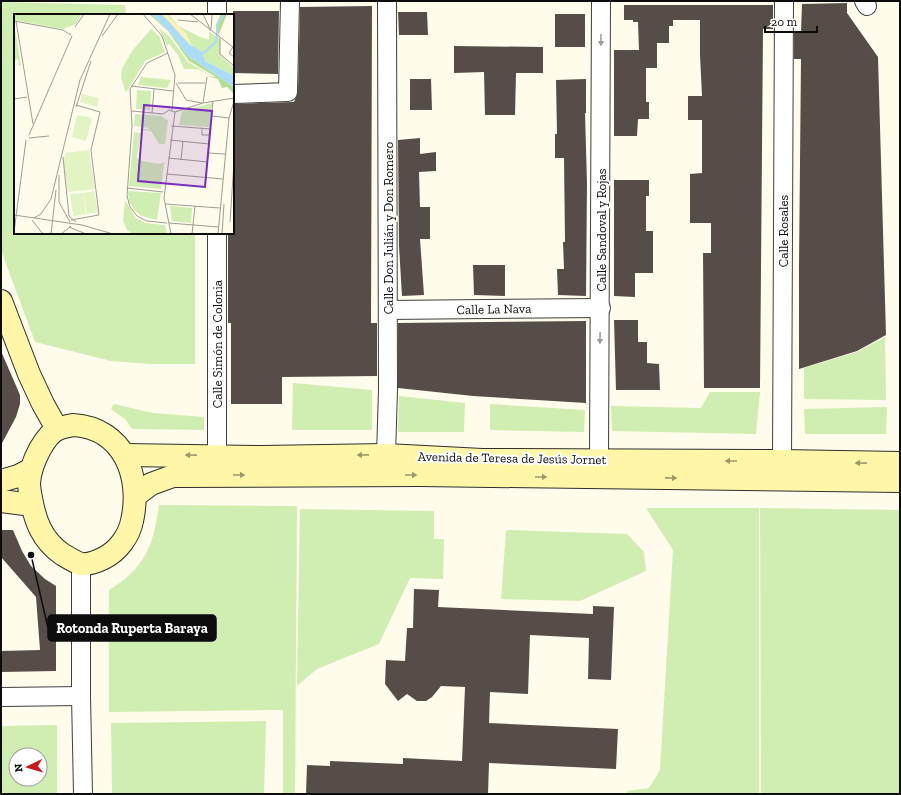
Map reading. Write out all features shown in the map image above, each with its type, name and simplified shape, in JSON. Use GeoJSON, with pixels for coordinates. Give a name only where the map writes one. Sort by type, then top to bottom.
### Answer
{"type":"FeatureCollection","features":[{"type":"Feature","properties":{"kind":"street"},"geometry":{"type":"LineString","coordinates":[[217,1],[217,14]]}},
{"type":"Feature","properties":{"kind":"street"},"geometry":{"type":"LineString","coordinates":[[234,94],[288,92],[290,1]]}},
{"type":"Feature","properties":{"kind":"street","name":"Calle Don Julián y Don Romero"},"geometry":{"type":"LineString","coordinates":[[386,455],[388,390],[387,1]]}},
{"type":"Feature","properties":{"kind":"street","name":"Calle Sandoval y Rojas"},"geometry":{"type":"LineString","coordinates":[[599,460],[601,1]]}},
{"type":"Feature","properties":{"kind":"street","name":"Calle Rosales"},"geometry":{"type":"LineString","coordinates":[[782,461],[784,1]]}},
{"type":"Feature","properties":{"kind":"street","name":"Calle Simón de Colonia"},"geometry":{"type":"LineString","coordinates":[[217,234],[217,456]]}},
{"type":"Feature","properties":{"kind":"street"},"geometry":{"type":"LineString","coordinates":[[1,301],[29,374],[57,429]]}},
{"type":"Feature","properties":{"kind":"street","name":"Calle La Nava"},"geometry":{"type":"LineString","coordinates":[[388,310],[600,308]]}},
{"type":"Feature","properties":{"kind":"street"},"geometry":{"type":"LineString","coordinates":[[73,425],[86,426],[99,431],[111,439],[125,455],[133,476],[135,496],[131,527],[122,543],[108,556],[96,562],[82,564],[68,557],[49,543],[37,523],[29,485],[30,470],[44,442],[57,429],[73,425]]}},
{"type":"Feature","properties":{"kind":"street","name":"Avenida de Teresa de Jesús Jornet"},"geometry":{"type":"LineString","coordinates":[[125,455],[262,457],[386,455],[482,460],[782,461],[900,464]]}},
{"type":"Feature","properties":{"kind":"street"},"geometry":{"type":"LineString","coordinates":[[1,481],[18,476],[30,470]]}},
{"type":"Feature","properties":{"kind":"street","name":"Avenida de Teresa de Jesús Jornet"},"geometry":{"type":"LineString","coordinates":[[135,496],[151,484],[173,476],[419,475],[900,480]]}},
{"type":"Feature","properties":{"kind":"street"},"geometry":{"type":"LineString","coordinates":[[1,501],[32,505]]}},
{"type":"Feature","properties":{"kind":"street"},"geometry":{"type":"LineString","coordinates":[[82,564],[81,696],[83,794]]}},
{"type":"Feature","properties":{"kind":"street"},"geometry":{"type":"LineString","coordinates":[[1,697],[81,696]]}},
{"type":"Feature","properties":{"kind":"green space"},"geometry":{"type":"Polygon","coordinates":[[[1,2],[125,5],[126,13],[195,13],[14,14],[14,234],[195,234],[195,364],[150,364],[111,361],[35,342],[1,250],[1,2]]]}},
{"type":"Feature","properties":{"kind":"green space"},"geometry":{"type":"Polygon","coordinates":[[[885,337],[886,400],[804,399],[804,368],[857,352],[885,337]]]}},
{"type":"Feature","properties":{"kind":"green space"},"geometry":{"type":"Polygon","coordinates":[[[293,383],[372,390],[372,430],[292,430],[293,383]]]}},
{"type":"Feature","properties":{"kind":"green space"},"geometry":{"type":"Polygon","coordinates":[[[710,392],[760,392],[756,434],[612,431],[611,406],[701,408],[710,392]]]}},
{"type":"Feature","properties":{"kind":"green space"},"geometry":{"type":"Polygon","coordinates":[[[399,396],[465,403],[464,432],[398,432],[399,396]]]}},
{"type":"Feature","properties":{"kind":"green space"},"geometry":{"type":"Polygon","coordinates":[[[114,404],[153,413],[204,417],[204,430],[132,429],[126,420],[111,409],[114,404]]]}},
{"type":"Feature","properties":{"kind":"green space"},"geometry":{"type":"Polygon","coordinates":[[[490,404],[585,410],[584,432],[490,430],[490,404]]]}},
{"type":"Feature","properties":{"kind":"green space"},"geometry":{"type":"Polygon","coordinates":[[[887,407],[886,434],[805,434],[804,409],[887,407]]]}},
{"type":"Feature","properties":{"kind":"green space"},"geometry":{"type":"Polygon","coordinates":[[[159,505],[297,506],[295,794],[283,794],[283,710],[109,712],[109,590],[132,573],[146,554],[154,532],[159,505]]]}},
{"type":"Feature","properties":{"kind":"green space"},"geometry":{"type":"Polygon","coordinates":[[[646,508],[759,508],[759,794],[627,794],[627,791],[649,788],[660,770],[673,550],[646,508]]]}},
{"type":"Feature","properties":{"kind":"green space"},"geometry":{"type":"Polygon","coordinates":[[[760,508],[900,510],[900,794],[761,794],[760,508]]]}},
{"type":"Feature","properties":{"kind":"green space"},"geometry":{"type":"Polygon","coordinates":[[[300,509],[434,511],[434,539],[444,539],[443,579],[410,578],[379,644],[317,669],[297,686],[300,509]]]}},
{"type":"Feature","properties":{"kind":"green space"},"geometry":{"type":"Polygon","coordinates":[[[506,530],[627,534],[644,552],[646,571],[580,601],[501,599],[506,530]]]}},
{"type":"Feature","properties":{"kind":"green space"},"geometry":{"type":"Polygon","coordinates":[[[266,721],[264,794],[112,794],[111,723],[266,721]]]}},
{"type":"Feature","properties":{"kind":"green space"},"geometry":{"type":"Polygon","coordinates":[[[57,725],[57,794],[1,794],[1,726],[57,725]]]}},
{"type":"Feature","properties":{"kind":"building"},"geometry":{"type":"Polygon","coordinates":[[[847,3],[847,13],[878,57],[886,335],[857,351],[799,369],[801,59],[794,59],[794,32],[801,32],[802,4],[847,3]]]}},
{"type":"Feature","properties":{"kind":"building"},"geometry":{"type":"Polygon","coordinates":[[[624,5],[773,5],[773,29],[763,29],[760,388],[704,388],[703,253],[711,253],[711,223],[690,223],[690,174],[702,173],[702,120],[688,120],[688,96],[702,96],[700,20],[673,20],[673,26],[669,26],[669,43],[657,43],[657,68],[646,68],[646,102],[649,102],[649,119],[638,119],[637,136],[614,136],[614,50],[639,50],[638,22],[633,22],[633,20],[624,20],[624,5]]]}},
{"type":"Feature","properties":{"kind":"building"},"geometry":{"type":"Polygon","coordinates":[[[372,6],[371,323],[377,323],[377,376],[282,377],[282,404],[231,404],[231,323],[228,323],[228,234],[234,234],[234,104],[294,102],[298,92],[300,7],[372,6]]]}},
{"type":"Feature","properties":{"kind":"building"},"geometry":{"type":"Polygon","coordinates":[[[233,11],[279,11],[278,74],[234,73],[233,11]]]}},
{"type":"Feature","properties":{"kind":"building"},"geometry":{"type":"Polygon","coordinates":[[[398,12],[427,12],[428,35],[399,35],[398,12]]]}},
{"type":"Feature","properties":{"kind":"building"},"geometry":{"type":"Polygon","coordinates":[[[555,14],[585,14],[585,47],[555,47],[555,14]]]}},
{"type":"Feature","properties":{"kind":"building"},"geometry":{"type":"Polygon","coordinates":[[[454,46],[543,47],[543,73],[516,73],[515,115],[485,115],[484,72],[454,73],[454,46]]]}},
{"type":"Feature","properties":{"kind":"building"},"geometry":{"type":"Polygon","coordinates":[[[410,79],[431,79],[432,110],[410,110],[410,79]]]}},
{"type":"Feature","properties":{"kind":"building"},"geometry":{"type":"Polygon","coordinates":[[[586,79],[586,296],[558,295],[557,269],[564,269],[563,242],[565,242],[564,158],[555,158],[555,134],[557,134],[556,80],[586,79]]]}},
{"type":"Feature","properties":{"kind":"building"},"geometry":{"type":"Polygon","coordinates":[[[420,138],[420,154],[436,152],[436,171],[419,172],[420,207],[430,207],[430,239],[420,239],[424,295],[402,296],[399,246],[398,140],[420,138]]]}},
{"type":"Feature","properties":{"kind":"building"},"geometry":{"type":"Polygon","coordinates":[[[614,180],[649,180],[649,196],[646,196],[646,231],[653,231],[653,273],[635,273],[635,297],[614,296],[614,180]]]}},
{"type":"Feature","properties":{"kind":"building"},"geometry":{"type":"Polygon","coordinates":[[[473,265],[505,265],[505,296],[474,295],[473,265]]]}},
{"type":"Feature","properties":{"kind":"building"},"geometry":{"type":"Polygon","coordinates":[[[614,320],[638,320],[638,342],[647,342],[647,363],[659,364],[660,390],[616,390],[614,320]]]}},
{"type":"Feature","properties":{"kind":"building"},"geometry":{"type":"Polygon","coordinates":[[[586,321],[586,403],[473,396],[398,388],[398,323],[586,321]]]}},
{"type":"Feature","properties":{"kind":"building"},"geometry":{"type":"Polygon","coordinates":[[[1,351],[20,395],[20,404],[16,417],[1,445],[1,351]]]}},
{"type":"Feature","properties":{"kind":"building"},"geometry":{"type":"Polygon","coordinates":[[[1,530],[13,530],[22,551],[31,566],[45,579],[56,586],[56,671],[1,672],[1,651],[40,650],[36,597],[1,557],[1,530]]]}},
{"type":"Feature","properties":{"kind":"building"},"geometry":{"type":"Polygon","coordinates":[[[414,589],[439,590],[438,607],[593,614],[593,606],[614,607],[611,680],[588,679],[589,638],[530,635],[528,694],[490,692],[489,723],[618,729],[616,769],[489,763],[488,794],[306,794],[307,765],[330,766],[330,761],[403,764],[403,758],[462,761],[465,687],[441,686],[432,697],[426,701],[417,701],[407,694],[398,701],[385,684],[386,660],[405,661],[407,628],[413,628],[414,589]]]}},
{"type":"Feature","properties":{"kind":"place","name":"Rotonda Ruperta Baraya"},"geometry":{"type":"Point","coordinates":[31,555]}}]}
